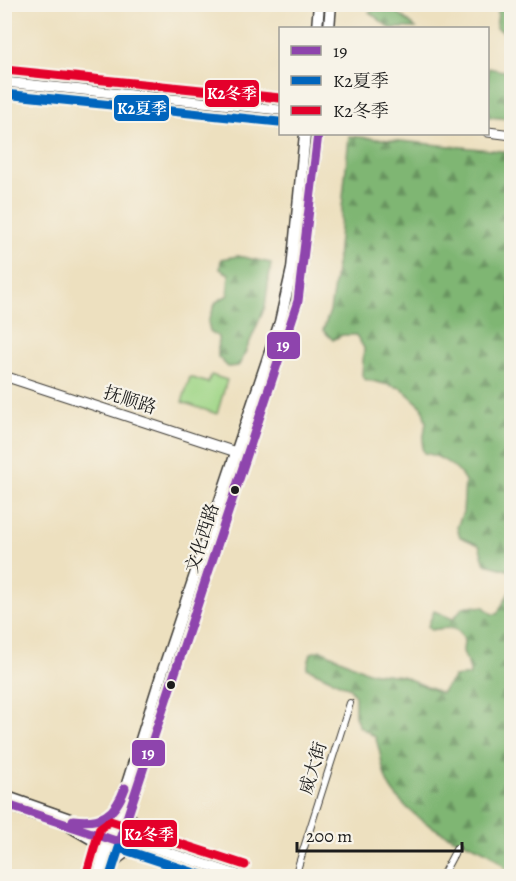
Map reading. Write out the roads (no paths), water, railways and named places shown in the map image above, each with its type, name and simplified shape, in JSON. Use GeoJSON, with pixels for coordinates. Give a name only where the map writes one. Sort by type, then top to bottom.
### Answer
{"type":"FeatureCollection","features":[{"type":"Feature","properties":{"kind":"main road"},"geometry":{"type":"LineString","coordinates":[[317,27],[320,4]]}},
{"type":"Feature","properties":{"kind":"main road"},"geometry":{"type":"LineString","coordinates":[[328,27],[331,4]]}},
{"type":"Feature","properties":{"kind":"main road","name":"文化西路"},"geometry":{"type":"LineString","coordinates":[[103,876],[241,454],[287,297],[305,135]]}},
{"type":"Feature","properties":{"kind":"main road","name":"文化西路"},"geometry":{"type":"LineString","coordinates":[[241,454],[298,301],[318,135]]}},
{"type":"Feature","properties":{"kind":"main road"},"geometry":{"type":"LineString","coordinates":[[4,796],[70,823],[97,842],[103,876]]}},
{"type":"Feature","properties":{"kind":"main road"},"geometry":{"type":"LineString","coordinates":[[70,823],[90,823],[106,819],[127,800]]}},
{"type":"Feature","properties":{"kind":"main road"},"geometry":{"type":"LineString","coordinates":[[127,800],[129,819],[135,837],[149,848]]}},
{"type":"Feature","properties":{"kind":"main road"},"geometry":{"type":"LineString","coordinates":[[4,804],[115,838]]}},
{"type":"Feature","properties":{"kind":"main road"},"geometry":{"type":"LineString","coordinates":[[103,876],[117,858],[135,849],[149,848]]}},
{"type":"Feature","properties":{"kind":"street"},"geometry":{"type":"LineString","coordinates":[[4,82],[279,110]]}},
{"type":"Feature","properties":{"kind":"street"},"geometry":{"type":"LineString","coordinates":[[489,132],[512,135]]}},
{"type":"Feature","properties":{"kind":"street","name":"抚顺路"},"geometry":{"type":"LineString","coordinates":[[4,376],[241,454]]}},
{"type":"Feature","properties":{"kind":"street","name":"威大街"},"geometry":{"type":"LineString","coordinates":[[295,876],[350,703]]}},
{"type":"Feature","properties":{"kind":"street"},"geometry":{"type":"LineString","coordinates":[[115,838],[241,876]]}},
{"type":"Feature","properties":{"kind":"street"},"geometry":{"type":"LineString","coordinates":[[149,848],[228,876]]}},
{"type":"Feature","properties":{"kind":"street"},"geometry":{"type":"LineString","coordinates":[[442,876],[457,848]]}}]}
